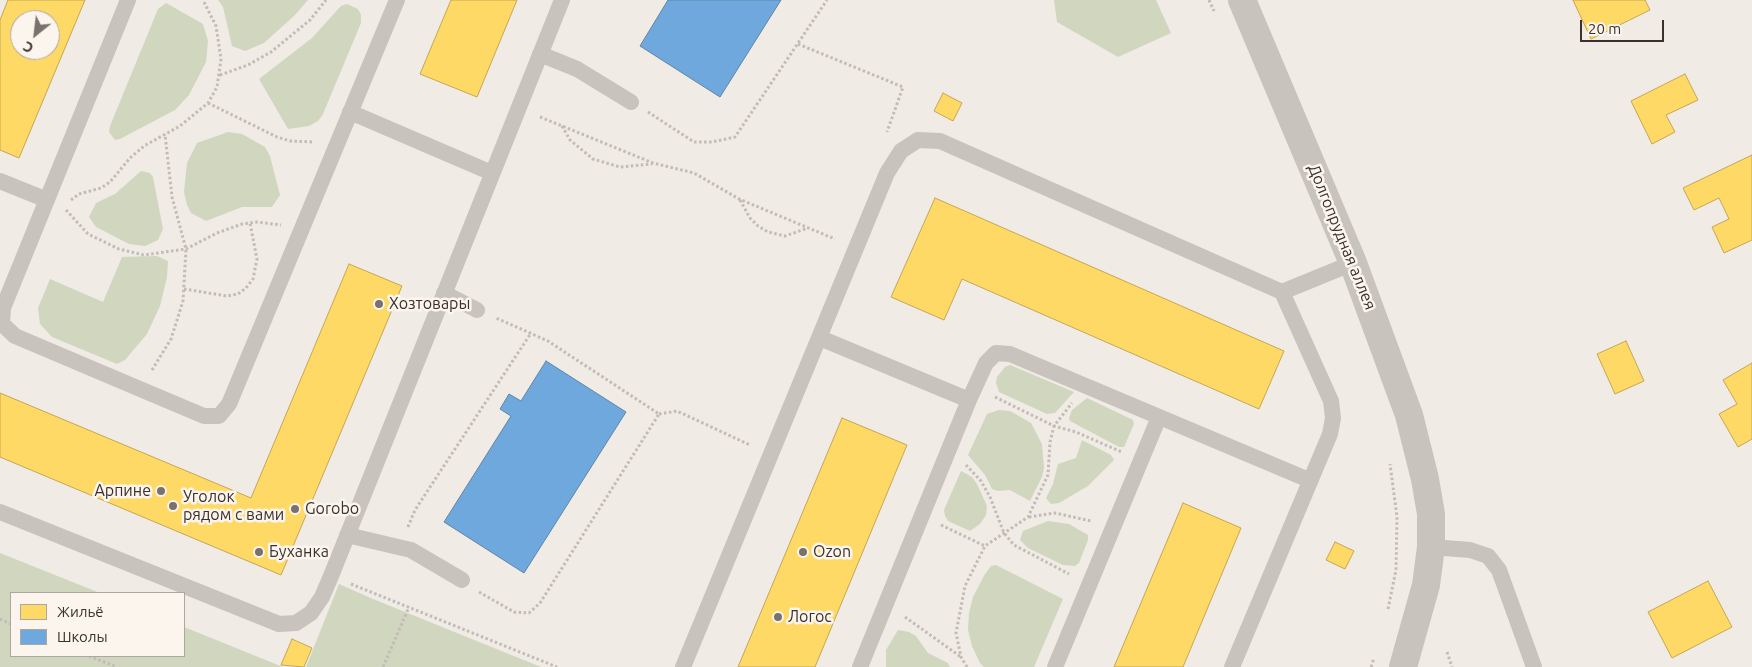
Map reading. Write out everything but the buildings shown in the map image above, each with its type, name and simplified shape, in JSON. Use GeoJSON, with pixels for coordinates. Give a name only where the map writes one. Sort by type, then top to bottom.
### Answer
{"type":"FeatureCollection","features":[{"type":"Feature","properties":{"kind":"street","name":"Долгопрудная аллея"},"geometry":{"type":"LineString","coordinates":[[1242,0],[1354,263],[1409,414],[1425,479],[1430,514],[1431,547],[1426,585],[1403,667]]}},
{"type":"Feature","properties":{"kind":"lane"},"geometry":{"type":"LineString","coordinates":[[128,0],[3,308],[2,324],[15,336],[204,416],[219,416],[229,404],[397,0]]}},
{"type":"Feature","properties":{"kind":"lane"},"geometry":{"type":"LineString","coordinates":[[0,512],[279,624],[296,623],[311,613],[322,597],[331,576],[562,0]]}},
{"type":"Feature","properties":{"kind":"lane"},"geometry":{"type":"LineString","coordinates":[[540,54],[577,69],[631,102]]}},
{"type":"Feature","properties":{"kind":"lane"},"geometry":{"type":"LineString","coordinates":[[350,112],[492,173]]}},
{"type":"Feature","properties":{"kind":"lane"},"geometry":{"type":"LineString","coordinates":[[683,667],[887,173],[901,151],[918,140],[940,141],[1282,292],[1331,402],[1334,418],[1330,434],[1309,480],[1232,667]]}},
{"type":"Feature","properties":{"kind":"lane"},"geometry":{"type":"LineString","coordinates":[[0,180],[47,200]]}},
{"type":"Feature","properties":{"kind":"lane"},"geometry":{"type":"LineString","coordinates":[[1282,292],[1354,263]]}},
{"type":"Feature","properties":{"kind":"lane"},"geometry":{"type":"LineString","coordinates":[[444,293],[477,310]]}},
{"type":"Feature","properties":{"kind":"lane"},"geometry":{"type":"LineString","coordinates":[[820,338],[972,394]]}},
{"type":"Feature","properties":{"kind":"lane"},"geometry":{"type":"LineString","coordinates":[[860,667],[972,394],[986,363],[996,353],[1010,354],[1309,480]]}},
{"type":"Feature","properties":{"kind":"lane"},"geometry":{"type":"LineString","coordinates":[[1055,667],[1159,417]]}},
{"type":"Feature","properties":{"kind":"lane"},"geometry":{"type":"LineString","coordinates":[[347,535],[411,550],[462,580]]}},
{"type":"Feature","properties":{"kind":"lane"},"geometry":{"type":"LineString","coordinates":[[1431,547],[1470,550],[1488,556],[1499,570],[1534,667]]}},
{"type":"Feature","properties":{"kind":"path"},"geometry":{"type":"LineString","coordinates":[[63,206],[79,194],[101,188],[110,182],[137,152],[197,114],[208,103],[217,87],[220,75],[220,59],[216,26],[203,0]]}},
{"type":"Feature","properties":{"kind":"path"},"geometry":{"type":"LineString","coordinates":[[220,75],[248,65],[271,52],[310,20],[326,0]]}},
{"type":"Feature","properties":{"kind":"path"},"geometry":{"type":"LineString","coordinates":[[631,102],[694,142],[712,142],[735,137],[827,0]]}},
{"type":"Feature","properties":{"kind":"path"},"geometry":{"type":"LineString","coordinates":[[1210,0],[1217,18]]}},
{"type":"Feature","properties":{"kind":"path"},"geometry":{"type":"LineString","coordinates":[[798,44],[903,87],[884,140],[901,151]]}},
{"type":"Feature","properties":{"kind":"path"},"geometry":{"type":"LineString","coordinates":[[208,103],[276,137],[290,141],[338,142]]}},
{"type":"Feature","properties":{"kind":"path"},"geometry":{"type":"LineString","coordinates":[[518,108],[653,164],[694,173],[739,199],[856,247]]}},
{"type":"Feature","properties":{"kind":"path"},"geometry":{"type":"LineString","coordinates":[[562,126],[570,140],[593,159],[620,167],[653,164]]}},
{"type":"Feature","properties":{"kind":"path"},"geometry":{"type":"LineString","coordinates":[[140,389],[171,339],[183,300],[186,249],[172,197],[165,134]]}},
{"type":"Feature","properties":{"kind":"path"},"geometry":{"type":"LineString","coordinates":[[739,199],[750,218],[768,232],[785,236],[809,228]]}},
{"type":"Feature","properties":{"kind":"path"},"geometry":{"type":"LineString","coordinates":[[47,200],[63,206],[88,234],[119,249],[144,255],[186,249],[217,233],[250,223],[275,222],[300,233]]}},
{"type":"Feature","properties":{"kind":"path"},"geometry":{"type":"LineString","coordinates":[[184,289],[227,296],[238,294],[246,288],[253,279],[257,258],[250,223]]}},
{"type":"Feature","properties":{"kind":"path"},"geometry":{"type":"LineString","coordinates":[[477,310],[548,341],[659,414],[677,411],[771,454]]}},
{"type":"Feature","properties":{"kind":"path"},"geometry":{"type":"LineString","coordinates":[[400,548],[415,510],[531,333]]}},
{"type":"Feature","properties":{"kind":"path"},"geometry":{"type":"LineString","coordinates":[[1028,518],[1048,475],[1050,442],[1054,426],[1078,396],[1083,385]]}},
{"type":"Feature","properties":{"kind":"path"},"geometry":{"type":"LineString","coordinates":[[972,394],[1054,426],[1076,432],[1141,461]]}},
{"type":"Feature","properties":{"kind":"path"},"geometry":{"type":"LineString","coordinates":[[462,580],[514,612],[528,613],[540,604],[659,414]]}},
{"type":"Feature","properties":{"kind":"path"},"geometry":{"type":"LineString","coordinates":[[1387,613],[1396,570],[1397,517],[1388,455]]}},
{"type":"Feature","properties":{"kind":"path"},"geometry":{"type":"LineString","coordinates":[[946,456],[971,468],[981,481],[990,497],[1004,533],[1014,545],[1089,585]]}},
{"type":"Feature","properties":{"kind":"path"},"geometry":{"type":"LineString","coordinates":[[967,667],[961,657],[956,633],[959,610],[965,586],[985,546],[1028,518],[1055,513],[1114,526]]}},
{"type":"Feature","properties":{"kind":"path"},"geometry":{"type":"LineString","coordinates":[[922,516],[985,546]]}},
{"type":"Feature","properties":{"kind":"path"},"geometry":{"type":"LineString","coordinates":[[331,576],[557,667]]}},
{"type":"Feature","properties":{"kind":"path"},"geometry":{"type":"LineString","coordinates":[[885,606],[918,625],[950,652],[961,657]]}},
{"type":"Feature","properties":{"kind":"path"},"geometry":{"type":"LineString","coordinates":[[383,667],[408,607]]}},
{"type":"Feature","properties":{"kind":"path"},"geometry":{"type":"LineString","coordinates":[[1371,667],[1377,648]]}},
{"type":"Feature","properties":{"kind":"path"},"geometry":{"type":"LineString","coordinates":[[1447,652],[1452,667]]}},
{"type":"Feature","properties":{"kind":"path"},"geometry":{"type":"LineString","coordinates":[[92,657],[117,667]]}},
{"type":"Feature","properties":{"kind":"green space"},"geometry":{"type":"Polygon","coordinates":[[[218,0],[308,0],[295,15],[264,43],[245,51],[232,46],[223,7],[218,0]]]}},
{"type":"Feature","properties":{"kind":"green space"},"geometry":{"type":"Polygon","coordinates":[[[1054,0],[1156,0],[1171,33],[1118,57],[1057,22],[1054,0]]]}},
{"type":"Feature","properties":{"kind":"green space"},"geometry":{"type":"Polygon","coordinates":[[[166,3],[203,24],[208,41],[206,62],[189,95],[175,110],[115,140],[109,132],[110,126],[158,9],[166,3]]]}},
{"type":"Feature","properties":{"kind":"green space"},"geometry":{"type":"Polygon","coordinates":[[[347,4],[358,9],[361,15],[361,23],[323,114],[318,121],[309,126],[288,129],[259,79],[312,38],[341,6],[347,4]]]}},
{"type":"Feature","properties":{"kind":"green space"},"geometry":{"type":"Polygon","coordinates":[[[228,132],[242,134],[265,147],[270,156],[280,195],[272,207],[242,207],[206,221],[191,213],[187,205],[184,192],[187,163],[197,143],[228,132]]]}},
{"type":"Feature","properties":{"kind":"green space"},"geometry":{"type":"Polygon","coordinates":[[[141,171],[150,173],[153,177],[163,229],[158,240],[145,246],[129,244],[96,227],[89,217],[96,203],[115,194],[141,171]]]}},
{"type":"Feature","properties":{"kind":"green space"},"geometry":{"type":"Polygon","coordinates":[[[157,256],[168,261],[167,277],[160,306],[147,334],[125,360],[117,364],[52,337],[40,324],[38,308],[50,279],[103,302],[122,257],[157,256]]]}},
{"type":"Feature","properties":{"kind":"green space"},"geometry":{"type":"Polygon","coordinates":[[[1010,365],[1074,392],[1055,413],[1047,414],[999,392],[996,383],[997,377],[1005,367],[1010,365]]]}},
{"type":"Feature","properties":{"kind":"green space"},"geometry":{"type":"Polygon","coordinates":[[[1087,398],[1133,420],[1134,424],[1124,447],[1119,447],[1070,421],[1069,418],[1072,410],[1087,398]]]}},
{"type":"Feature","properties":{"kind":"green space"},"geometry":{"type":"Polygon","coordinates":[[[999,410],[1010,411],[1031,423],[1042,444],[1044,468],[1042,477],[1030,501],[1010,490],[998,491],[992,489],[985,475],[968,455],[987,414],[999,410]]]}},
{"type":"Feature","properties":{"kind":"green space"},"geometry":{"type":"Polygon","coordinates":[[[1082,440],[1111,455],[1114,460],[1088,486],[1059,503],[1051,504],[1046,498],[1053,484],[1058,464],[1076,458],[1082,440]]]}},
{"type":"Feature","properties":{"kind":"green space"},"geometry":{"type":"Polygon","coordinates":[[[961,471],[972,477],[987,506],[986,515],[980,524],[970,531],[948,521],[944,510],[961,471]]]}},
{"type":"Feature","properties":{"kind":"green space"},"geometry":{"type":"Polygon","coordinates":[[[1048,521],[1069,524],[1088,535],[1088,540],[1079,563],[1075,566],[1063,565],[1028,548],[1020,540],[1023,531],[1048,521]]]}},
{"type":"Feature","properties":{"kind":"green space"},"geometry":{"type":"Polygon","coordinates":[[[0,553],[98,592],[10,592],[10,657],[185,657],[185,627],[283,667],[0,667],[0,553]]]}},
{"type":"Feature","properties":{"kind":"green space"},"geometry":{"type":"Polygon","coordinates":[[[996,565],[1063,599],[1034,667],[984,667],[972,646],[968,630],[969,613],[973,597],[985,574],[991,566],[996,565]]]}},
{"type":"Feature","properties":{"kind":"green space"},"geometry":{"type":"Polygon","coordinates":[[[339,584],[373,599],[541,667],[306,667],[339,584]]]}},
{"type":"Feature","properties":{"kind":"green space"},"geometry":{"type":"Polygon","coordinates":[[[898,630],[909,632],[916,636],[928,653],[948,663],[950,667],[886,667],[886,650],[898,630]]]}},
{"type":"Feature","properties":{"kind":"place","name":"Хозтовары"},"geometry":{"type":"Point","coordinates":[379,304]}},
{"type":"Feature","properties":{"kind":"place","name":"Арпине"},"geometry":{"type":"Point","coordinates":[161,491]}},
{"type":"Feature","properties":{"kind":"place","name":"Уголок рядом с вами"},"geometry":{"type":"Point","coordinates":[173,506]}},
{"type":"Feature","properties":{"kind":"place","name":"Gorobo"},"geometry":{"type":"Point","coordinates":[295,509]}},
{"type":"Feature","properties":{"kind":"place","name":"Буханка"},"geometry":{"type":"Point","coordinates":[259,552]}},
{"type":"Feature","properties":{"kind":"place","name":"Ozon"},"geometry":{"type":"Point","coordinates":[803,552]}},
{"type":"Feature","properties":{"kind":"place","name":"Логос"},"geometry":{"type":"Point","coordinates":[778,617]}}]}
